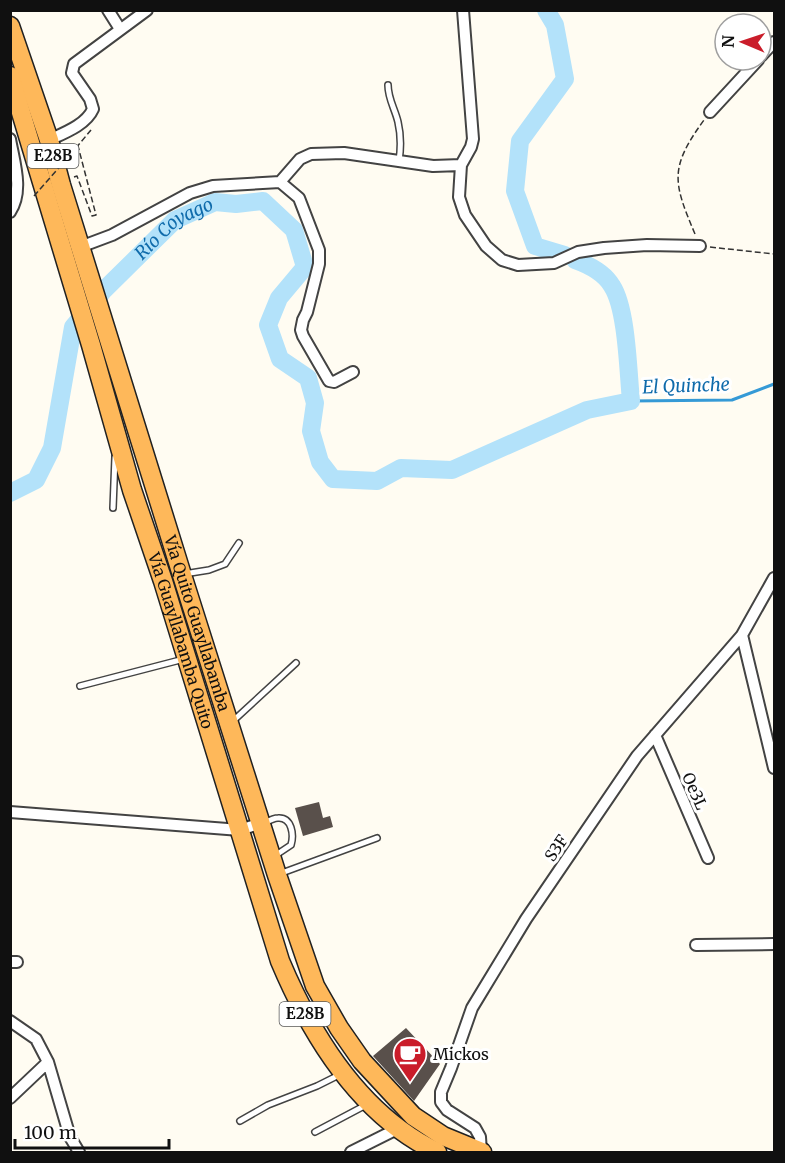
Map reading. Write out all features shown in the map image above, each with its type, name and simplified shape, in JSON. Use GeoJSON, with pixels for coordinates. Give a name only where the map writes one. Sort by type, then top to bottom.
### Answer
{"type":"FeatureCollection","features":[{"type":"Feature","properties":{"kind":"highway","name":"Vía Quito Guayllabamba"},"geometry":{"type":"LineString","coordinates":[[10,26],[49,140],[182,575],[315,986],[339,1028],[362,1061],[413,1116],[443,1136],[481,1152]]}},
{"type":"Feature","properties":{"kind":"highway","name":"Vía Guayllabamba Quito"},"geometry":{"type":"LineString","coordinates":[[10,76],[76,299],[92,345],[132,490],[163,581],[280,961],[296,998],[319,1039],[343,1072],[380,1114],[433,1152]]}},
{"type":"Feature","properties":{"kind":"street"},"geometry":{"type":"LineString","coordinates":[[108,10],[120,29]]}},
{"type":"Feature","properties":{"kind":"street"},"geometry":{"type":"LineString","coordinates":[[49,140],[65,133],[87,118],[93,109],[90,99],[72,73],[74,64],[147,10]]}},
{"type":"Feature","properties":{"kind":"street"},"geometry":{"type":"LineString","coordinates":[[463,10],[472,138],[471,147],[461,165],[459,197],[465,215],[486,246],[502,260],[518,265],[554,263],[578,252],[604,248],[646,245],[700,246]]}},
{"type":"Feature","properties":{"kind":"street"},"geometry":{"type":"LineString","coordinates":[[710,112],[747,72]]}},
{"type":"Feature","properties":{"kind":"street"},"geometry":{"type":"LineString","coordinates":[[10,139],[16,179],[12,205]]}},
{"type":"Feature","properties":{"kind":"street"},"geometry":{"type":"LineString","coordinates":[[280,182],[300,159],[311,154],[344,153],[433,166],[461,165]]}},
{"type":"Feature","properties":{"kind":"street"},"geometry":{"type":"LineString","coordinates":[[80,247],[112,235],[190,193],[213,186],[280,182],[299,198],[319,250],[319,264],[301,330],[303,336],[329,381],[334,382],[353,372]]}},
{"type":"Feature","properties":{"kind":"street","name":"S3F"},"geometry":{"type":"LineString","coordinates":[[481,1152],[480,1137],[475,1128],[447,1110],[441,1102],[441,1092],[472,1008],[526,919],[637,756],[742,634],[774,578]]}},
{"type":"Feature","properties":{"kind":"street"},"geometry":{"type":"LineString","coordinates":[[742,634],[774,768]]}},
{"type":"Feature","properties":{"kind":"street","name":"Oe3L"},"geometry":{"type":"LineString","coordinates":[[655,735],[708,858]]}},
{"type":"Feature","properties":{"kind":"street"},"geometry":{"type":"LineString","coordinates":[[10,812],[240,830],[261,824]]}},
{"type":"Feature","properties":{"kind":"street"},"geometry":{"type":"LineString","coordinates":[[696,945],[774,944]]}},
{"type":"Feature","properties":{"kind":"street"},"geometry":{"type":"LineString","coordinates":[[10,1021],[36,1039],[48,1062],[64,1120],[79,1152]]}},
{"type":"Feature","properties":{"kind":"street"},"geometry":{"type":"LineString","coordinates":[[10,1098],[48,1062]]}},
{"type":"Feature","properties":{"kind":"street"},"geometry":{"type":"LineString","coordinates":[[351,1152],[399,1128]]}},
{"type":"Feature","properties":{"kind":"lane"},"geometry":{"type":"LineString","coordinates":[[388,85],[388,96],[398,123],[401,148],[399,161]]}},
{"type":"Feature","properties":{"kind":"lane"},"geometry":{"type":"LineString","coordinates":[[113,508],[116,434]]}},
{"type":"Feature","properties":{"kind":"lane"},"geometry":{"type":"LineString","coordinates":[[163,581],[225,564],[239,543]]}},
{"type":"Feature","properties":{"kind":"lane"},"geometry":{"type":"LineString","coordinates":[[80,686],[185,658]]}},
{"type":"Feature","properties":{"kind":"lane"},"geometry":{"type":"LineString","coordinates":[[230,725],[238,715],[296,663]]}},
{"type":"Feature","properties":{"kind":"lane"},"geometry":{"type":"LineString","coordinates":[[261,824],[279,818],[290,825],[293,838],[291,845],[275,866]]}},
{"type":"Feature","properties":{"kind":"lane"},"geometry":{"type":"LineString","coordinates":[[275,866],[377,838]]}},
{"type":"Feature","properties":{"kind":"lane"},"geometry":{"type":"LineString","coordinates":[[240,1121],[268,1105],[317,1086],[343,1072]]}},
{"type":"Feature","properties":{"kind":"lane"},"geometry":{"type":"LineString","coordinates":[[315,1131],[370,1103]]}},
{"type":"Feature","properties":{"kind":"path"},"geometry":{"type":"LineString","coordinates":[[710,112],[689,140],[681,157],[678,177],[680,197],[700,246],[774,254]]}},
{"type":"Feature","properties":{"kind":"path"},"geometry":{"type":"LineString","coordinates":[[61,185],[77,176],[92,216],[96,215],[78,146]]}},
{"type":"Feature","properties":{"kind":"path"},"geometry":{"type":"LineString","coordinates":[[34,196],[70,155]]}},
{"type":"Feature","properties":{"kind":"building"},"geometry":{"type":"Polygon","coordinates":[[[319,802],[323,818],[330,816],[333,827],[303,836],[295,808],[319,802]]]}},
{"type":"Feature","properties":{"kind":"building","name":"Mickos"},"geometry":{"type":"Polygon","coordinates":[[[406,1028],[440,1064],[414,1101],[373,1056],[406,1028]]]}},
{"type":"Feature","properties":{"kind":"waterway","name":"Río Coyago"},"geometry":{"type":"LineString","coordinates":[[546,10],[555,25],[565,79],[520,141],[515,191],[535,246],[565,255]]}},
{"type":"Feature","properties":{"kind":"waterway","name":"Río Coyago"},"geometry":{"type":"LineString","coordinates":[[10,493],[36,480],[52,448],[73,327],[104,290],[175,220],[215,202],[236,204],[263,201],[294,230],[305,267],[279,298],[268,325],[280,359],[308,378],[315,403],[311,431],[320,462],[333,479],[377,481],[401,468],[452,470],[587,410],[631,401],[624,325],[617,296],[609,281],[600,273],[575,260]]}},
{"type":"Feature","properties":{"kind":"waterway","name":"El Quinche"},"geometry":{"type":"LineString","coordinates":[[631,401],[732,400],[774,384]]}},
{"type":"Feature","properties":{"kind":"place","name":"Mickos"},"geometry":{"type":"Point","coordinates":[410,1083]}}]}
